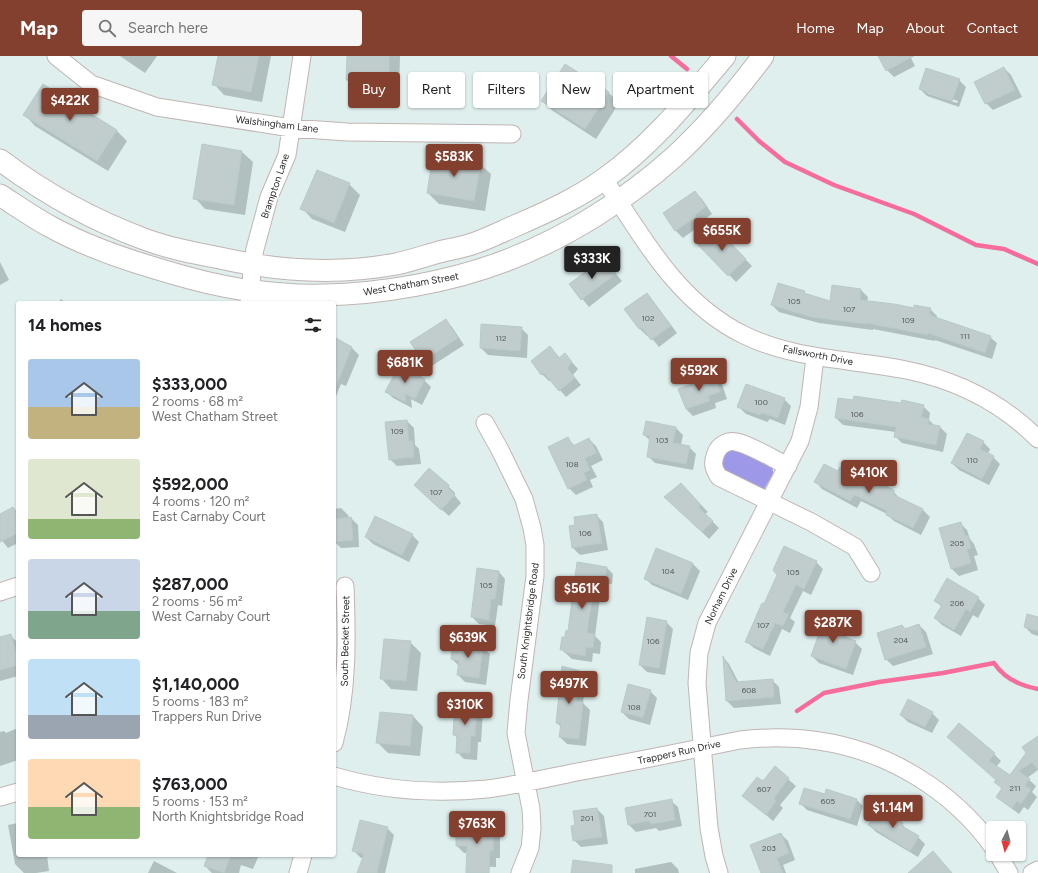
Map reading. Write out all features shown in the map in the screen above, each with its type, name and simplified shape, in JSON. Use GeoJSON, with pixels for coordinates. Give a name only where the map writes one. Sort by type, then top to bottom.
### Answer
{"type":"FeatureCollection","features":[{"type":"Feature","properties":{"kind":"street","name":"Walshingham Lane"},"geometry":{"type":"LineString","coordinates":[[56,56],[91,84],[157,107],[291,128],[347,132],[512,134]]}},
{"type":"Feature","properties":{"kind":"street","name":"Brampton Lane"},"geometry":{"type":"LineString","coordinates":[[250,297],[252,265],[255,249],[269,197],[287,155],[302,56]]}},
{"type":"Feature","properties":{"kind":"street"},"geometry":{"type":"LineString","coordinates":[[0,160],[56,197],[100,221],[145,239],[181,250],[252,265],[315,271],[354,269],[395,264],[474,244],[543,214],[604,179],[638,152],[679,112],[725,56]]}},
{"type":"Feature","properties":{"kind":"street","name":"West Chatham Street"},"geometry":{"type":"LineString","coordinates":[[0,195],[52,228],[111,254],[250,297],[321,296],[365,293],[417,284],[468,273],[530,251],[573,228],[618,201],[675,156],[704,128],[740,87],[764,56]]}},
{"type":"Feature","properties":{"kind":"street","name":"Fallsworth Drive"},"geometry":{"type":"LineString","coordinates":[[604,179],[644,240],[671,277],[688,295],[705,309],[744,335],[785,350],[815,357],[905,370],[945,380],[962,387],[995,405],[1017,420],[1038,439]]}},
{"type":"Feature","properties":{"kind":"street","name":"Norham Drive"},"geometry":{"type":"LineString","coordinates":[[720,873],[711,842],[702,748],[697,683],[698,663],[702,641],[707,623],[800,441],[809,407],[815,357]]}},
{"type":"Feature","properties":{"kind":"street","name":"South Knightsbridge Road"},"geometry":{"type":"LineString","coordinates":[[485,423],[524,499],[529,513],[534,540],[535,576],[516,733],[532,828],[530,848],[520,873]]}},
{"type":"Feature","properties":{"kind":"street"},"geometry":{"type":"LineString","coordinates":[[788,466],[736,442],[725,443],[717,450],[713,463],[714,470],[719,476],[811,522],[854,547],[871,573]]}},
{"type":"Feature","properties":{"kind":"street","name":"South Becket Street"},"geometry":{"type":"LineString","coordinates":[[336,735],[344,694],[346,624],[345,586]]}},
{"type":"Feature","properties":{"kind":"street"},"geometry":{"type":"LineString","coordinates":[[0,592],[16,587]]}},
{"type":"Feature","properties":{"kind":"street","name":"Trappers Run Drive"},"geometry":{"type":"LineString","coordinates":[[336,777],[358,783],[431,792],[488,788],[740,740],[776,738],[820,741],[864,752],[915,775],[944,796],[986,838]]}},
{"type":"Feature","properties":{"kind":"street"},"geometry":{"type":"LineString","coordinates":[[0,797],[16,793]]}},
{"type":"Feature","properties":{"kind":"street"},"geometry":{"type":"LineString","coordinates":[[298,873],[302,857]]}},
{"type":"Feature","properties":{"kind":"street"},"geometry":{"type":"LineString","coordinates":[[1002,861],[1009,873]]}},
{"type":"Feature","properties":{"kind":"street"},"geometry":{"type":"LineString","coordinates":[[1032,873],[1038,870]]}},
{"type":"Feature","properties":{"kind":"shaded area"},"geometry":{"type":"Polygon","coordinates":[[[737,449],[772,467],[773,474],[763,491],[724,473],[720,456],[723,452],[737,449]]]}},
{"type":"Feature","properties":{"kind":"building"},"geometry":{"type":"Polygon","coordinates":[[[218,56],[259,56],[251,92],[212,85],[218,56]]]}},
{"type":"Feature","properties":{"kind":"building"},"geometry":{"type":"Polygon","coordinates":[[[347,56],[389,56],[389,72],[348,72],[348,80],[346,80],[347,56]]]}},
{"type":"Feature","properties":{"kind":"building"},"geometry":{"type":"Polygon","coordinates":[[[878,56],[914,56],[886,71],[878,56]]]}},
{"type":"Feature","properties":{"kind":"building"},"geometry":{"type":"Polygon","coordinates":[[[565,64],[578,72],[560,72],[565,64]]]}},
{"type":"Feature","properties":{"kind":"building"},"geometry":{"type":"Polygon","coordinates":[[[1004,67],[1015,90],[985,104],[974,82],[1004,67]]]}},
{"type":"Feature","properties":{"kind":"building"},"geometry":{"type":"Polygon","coordinates":[[[926,68],[960,79],[952,101],[919,89],[926,68]]]}},
{"type":"Feature","properties":{"kind":"building"},"geometry":{"type":"Polygon","coordinates":[[[43,84],[117,130],[97,161],[23,115],[43,84]]]}},
{"type":"Feature","properties":{"kind":"building"},"geometry":{"type":"Polygon","coordinates":[[[605,89],[609,92],[605,98],[605,89]]]}},
{"type":"Feature","properties":{"kind":"building"},"geometry":{"type":"Polygon","coordinates":[[[547,92],[547,105],[541,101],[547,92]]]}},
{"type":"Feature","properties":{"kind":"building"},"geometry":{"type":"Polygon","coordinates":[[[552,108],[599,108],[585,129],[552,108]]]}},
{"type":"Feature","properties":{"kind":"building"},"geometry":{"type":"Polygon","coordinates":[[[202,144],[242,151],[234,205],[193,199],[202,144]]]}},
{"type":"Feature","properties":{"kind":"building"},"geometry":{"type":"Polygon","coordinates":[[[433,155],[481,163],[474,201],[427,193],[433,155]]]}},
{"type":"Feature","properties":{"kind":"building"},"geometry":{"type":"Polygon","coordinates":[[[317,170],[350,183],[334,223],[300,209],[317,170]]]}},
{"type":"Feature","properties":{"kind":"building"},"geometry":{"type":"Polygon","coordinates":[[[695,191],[706,207],[695,215],[696,217],[675,231],[663,213],[695,191]]]}},
{"type":"Feature","properties":{"kind":"building"},"geometry":{"type":"Polygon","coordinates":[[[716,228],[746,259],[728,276],[698,245],[716,228]]]}},
{"type":"Feature","properties":{"kind":"building"},"geometry":{"type":"Polygon","coordinates":[[[605,260],[616,274],[581,300],[569,284],[592,267],[593,269],[605,260]]]}},
{"type":"Feature","properties":{"kind":"building"},"geometry":{"type":"Polygon","coordinates":[[[778,283],[805,291],[804,293],[830,301],[832,285],[861,289],[860,300],[914,308],[914,305],[931,308],[929,314],[932,314],[932,316],[991,336],[985,353],[928,333],[928,335],[866,323],[811,317],[771,305],[778,283]]]}},
{"type":"Feature","properties":{"kind":"building"},"geometry":{"type":"Polygon","coordinates":[[[647,293],[671,326],[651,340],[642,328],[639,329],[624,309],[647,293]]]}},
{"type":"Feature","properties":{"kind":"building"},"geometry":{"type":"Polygon","coordinates":[[[446,319],[458,338],[423,361],[410,342],[446,319]]]}},
{"type":"Feature","properties":{"kind":"building"},"geometry":{"type":"Polygon","coordinates":[[[481,324],[522,327],[520,351],[480,348],[481,324]]]}},
{"type":"Feature","properties":{"kind":"building"},"geometry":{"type":"Polygon","coordinates":[[[336,338],[352,347],[336,386],[336,338]]]}},
{"type":"Feature","properties":{"kind":"building"},"geometry":{"type":"Polygon","coordinates":[[[550,346],[559,358],[565,353],[572,362],[567,368],[575,378],[559,391],[544,373],[541,375],[531,361],[550,346]]]}},
{"type":"Feature","properties":{"kind":"building"},"geometry":{"type":"Polygon","coordinates":[[[399,366],[425,379],[415,399],[405,394],[406,402],[385,392],[399,366]]]}},
{"type":"Feature","properties":{"kind":"building"},"geometry":{"type":"Polygon","coordinates":[[[715,376],[720,392],[708,396],[710,401],[686,409],[678,389],[715,376]]]}},
{"type":"Feature","properties":{"kind":"building"},"geometry":{"type":"Polygon","coordinates":[[[746,384],[785,398],[778,418],[762,413],[759,415],[737,407],[746,384]]]}},
{"type":"Feature","properties":{"kind":"building"},"geometry":{"type":"Polygon","coordinates":[[[854,396],[901,403],[902,400],[924,405],[921,417],[929,419],[928,424],[940,426],[936,445],[894,437],[896,427],[835,418],[838,398],[853,400],[854,396]]]}},
{"type":"Feature","properties":{"kind":"building"},"geometry":{"type":"Polygon","coordinates":[[[407,420],[409,441],[413,441],[414,457],[389,460],[385,422],[407,420]]]}},
{"type":"Feature","properties":{"kind":"building"},"geometry":{"type":"Polygon","coordinates":[[[646,421],[676,427],[673,443],[690,446],[686,464],[647,457],[650,436],[643,435],[646,421]]]}},
{"type":"Feature","properties":{"kind":"building"},"geometry":{"type":"Polygon","coordinates":[[[967,433],[984,441],[980,449],[994,456],[982,479],[951,463],[967,433]]]}},
{"type":"Feature","properties":{"kind":"building"},"geometry":{"type":"Polygon","coordinates":[[[568,437],[573,446],[589,438],[597,453],[585,458],[590,470],[584,473],[587,480],[568,489],[548,447],[568,437]]]}},
{"type":"Feature","properties":{"kind":"building"},"geometry":{"type":"Polygon","coordinates":[[[824,464],[838,471],[840,467],[875,486],[877,482],[894,490],[894,495],[923,509],[913,528],[886,515],[887,511],[854,495],[850,501],[814,482],[824,464]]]}},
{"type":"Feature","properties":{"kind":"building"},"geometry":{"type":"Polygon","coordinates":[[[429,468],[449,485],[448,488],[455,495],[441,510],[414,485],[429,468]]]}},
{"type":"Feature","properties":{"kind":"building"},"geometry":{"type":"Polygon","coordinates":[[[681,483],[701,505],[698,507],[713,521],[702,532],[664,497],[681,483]]]}},
{"type":"Feature","properties":{"kind":"building"},"geometry":{"type":"Polygon","coordinates":[[[13,507],[16,512],[16,534],[0,542],[0,514],[13,507]]]}},
{"type":"Feature","properties":{"kind":"building"},"geometry":{"type":"Polygon","coordinates":[[[597,514],[602,543],[572,548],[569,526],[575,525],[574,517],[597,514]]]}},
{"type":"Feature","properties":{"kind":"building"},"geometry":{"type":"Polygon","coordinates":[[[375,516],[413,534],[402,555],[365,537],[375,516]]]}},
{"type":"Feature","properties":{"kind":"building"},"geometry":{"type":"Polygon","coordinates":[[[351,517],[353,540],[336,542],[336,519],[351,517]]]}},
{"type":"Feature","properties":{"kind":"building"},"geometry":{"type":"Polygon","coordinates":[[[961,522],[965,536],[968,536],[971,548],[967,549],[971,563],[951,569],[939,528],[961,522]]]}},
{"type":"Feature","properties":{"kind":"building"},"geometry":{"type":"Polygon","coordinates":[[[784,546],[817,561],[804,589],[796,585],[783,612],[789,614],[783,626],[775,623],[763,649],[745,642],[762,603],[764,604],[777,575],[773,570],[784,546]]]}},
{"type":"Feature","properties":{"kind":"building"},"geometry":{"type":"Polygon","coordinates":[[[656,548],[693,563],[681,594],[644,579],[656,548]]]}},
{"type":"Feature","properties":{"kind":"building"},"geometry":{"type":"Polygon","coordinates":[[[577,562],[607,567],[605,578],[595,577],[587,633],[595,634],[593,648],[586,647],[585,656],[560,650],[562,637],[565,637],[566,630],[568,631],[577,562]]]}},
{"type":"Feature","properties":{"kind":"building"},"geometry":{"type":"Polygon","coordinates":[[[477,568],[499,571],[495,599],[491,599],[489,620],[471,617],[477,568]]]}},
{"type":"Feature","properties":{"kind":"building"},"geometry":{"type":"Polygon","coordinates":[[[947,578],[979,597],[970,612],[966,609],[954,630],[934,618],[942,605],[934,601],[947,578]]]}},
{"type":"Feature","properties":{"kind":"building"},"geometry":{"type":"Polygon","coordinates":[[[826,614],[843,620],[838,634],[856,641],[846,669],[811,656],[826,614]]]}},
{"type":"Feature","properties":{"kind":"building"},"geometry":{"type":"Polygon","coordinates":[[[1027,614],[1038,617],[1038,631],[1024,627],[1027,614]]]}},
{"type":"Feature","properties":{"kind":"building"},"geometry":{"type":"Polygon","coordinates":[[[647,617],[667,621],[659,668],[639,665],[647,617]]]}},
{"type":"Feature","properties":{"kind":"building"},"geometry":{"type":"Polygon","coordinates":[[[919,624],[926,647],[885,660],[877,633],[902,625],[905,629],[919,624]]]}},
{"type":"Feature","properties":{"kind":"building"},"geometry":{"type":"Polygon","coordinates":[[[11,634],[16,652],[16,666],[0,670],[0,637],[11,634]]]}},
{"type":"Feature","properties":{"kind":"building"},"geometry":{"type":"Polygon","coordinates":[[[384,639],[411,641],[406,681],[380,679],[384,639]]]}},
{"type":"Feature","properties":{"kind":"building"},"geometry":{"type":"Polygon","coordinates":[[[453,642],[483,646],[479,678],[457,675],[459,661],[451,659],[453,642]]]}},
{"type":"Feature","properties":{"kind":"building"},"geometry":{"type":"Polygon","coordinates":[[[723,656],[736,682],[773,679],[774,697],[726,701],[723,656]]]}},
{"type":"Feature","properties":{"kind":"building"},"geometry":{"type":"Polygon","coordinates":[[[562,666],[580,671],[576,701],[583,702],[579,739],[559,737],[561,724],[556,723],[562,666]]]}},
{"type":"Feature","properties":{"kind":"building"},"geometry":{"type":"Polygon","coordinates":[[[628,684],[651,690],[643,718],[621,712],[628,684]]]}},
{"type":"Feature","properties":{"kind":"building"},"geometry":{"type":"Polygon","coordinates":[[[908,699],[933,712],[925,727],[900,715],[908,699]]]}},
{"type":"Feature","properties":{"kind":"building"},"geometry":{"type":"Polygon","coordinates":[[[455,703],[477,704],[475,736],[471,736],[470,753],[456,753],[457,735],[453,735],[455,703]]]}},
{"type":"Feature","properties":{"kind":"building"},"geometry":{"type":"Polygon","coordinates":[[[380,712],[413,715],[410,746],[376,743],[380,712]]]}},
{"type":"Feature","properties":{"kind":"building"},"geometry":{"type":"Polygon","coordinates":[[[959,723],[995,753],[989,761],[1010,775],[1026,753],[1022,747],[1038,736],[1038,770],[1032,762],[1019,771],[1030,779],[1025,786],[1031,789],[1021,804],[1017,801],[1012,808],[996,797],[1002,788],[994,782],[996,780],[947,737],[959,723]]]}},
{"type":"Feature","properties":{"kind":"building"},"geometry":{"type":"Polygon","coordinates":[[[775,766],[789,778],[774,798],[776,801],[766,815],[742,796],[757,777],[763,781],[775,766]]]}},
{"type":"Feature","properties":{"kind":"building"},"geometry":{"type":"Polygon","coordinates":[[[804,788],[825,794],[826,789],[857,799],[850,819],[799,804],[804,788]]]}},
{"type":"Feature","properties":{"kind":"building"},"geometry":{"type":"Polygon","coordinates":[[[672,799],[675,820],[651,824],[649,821],[628,825],[625,808],[672,799]]]}},
{"type":"Feature","properties":{"kind":"building"},"geometry":{"type":"Polygon","coordinates":[[[597,808],[602,837],[573,841],[571,826],[575,825],[573,811],[597,808]]]}},
{"type":"Feature","properties":{"kind":"building"},"geometry":{"type":"Polygon","coordinates":[[[878,808],[903,823],[902,826],[919,836],[910,851],[868,825],[878,808]]]}},
{"type":"Feature","properties":{"kind":"building"},"geometry":{"type":"Polygon","coordinates":[[[360,820],[388,827],[377,873],[357,873],[364,854],[352,851],[360,820]]]}},
{"type":"Feature","properties":{"kind":"building"},"geometry":{"type":"Polygon","coordinates":[[[468,820],[494,821],[493,851],[490,851],[489,873],[466,873],[467,846],[456,846],[456,829],[468,829],[468,820]]]}},
{"type":"Feature","properties":{"kind":"building"},"geometry":{"type":"Polygon","coordinates":[[[781,833],[789,853],[777,858],[783,873],[761,873],[750,845],[781,833]]]}},
{"type":"Feature","properties":{"kind":"building"},"geometry":{"type":"Polygon","coordinates":[[[933,851],[952,873],[908,873],[933,851]]]}},
{"type":"Feature","properties":{"kind":"building"},"geometry":{"type":"Polygon","coordinates":[[[207,857],[230,857],[224,873],[204,866],[207,857]]]}},
{"type":"Feature","properties":{"kind":"building"},"geometry":{"type":"Polygon","coordinates":[[[573,860],[612,865],[612,873],[571,873],[573,860]]]}},
{"type":"Feature","properties":{"kind":"waterway"},"geometry":{"type":"LineString","coordinates":[[671,56],[687,69]]}},
{"type":"Feature","properties":{"kind":"waterway"},"geometry":{"type":"LineString","coordinates":[[737,119],[759,141],[785,162],[834,185],[914,214],[976,245],[1004,249],[1038,264]]}},
{"type":"Feature","properties":{"kind":"waterway"},"geometry":{"type":"LineString","coordinates":[[797,711],[824,693],[879,682],[943,673],[994,663],[1003,673],[1013,680],[1025,686],[1038,689]]}}]}
